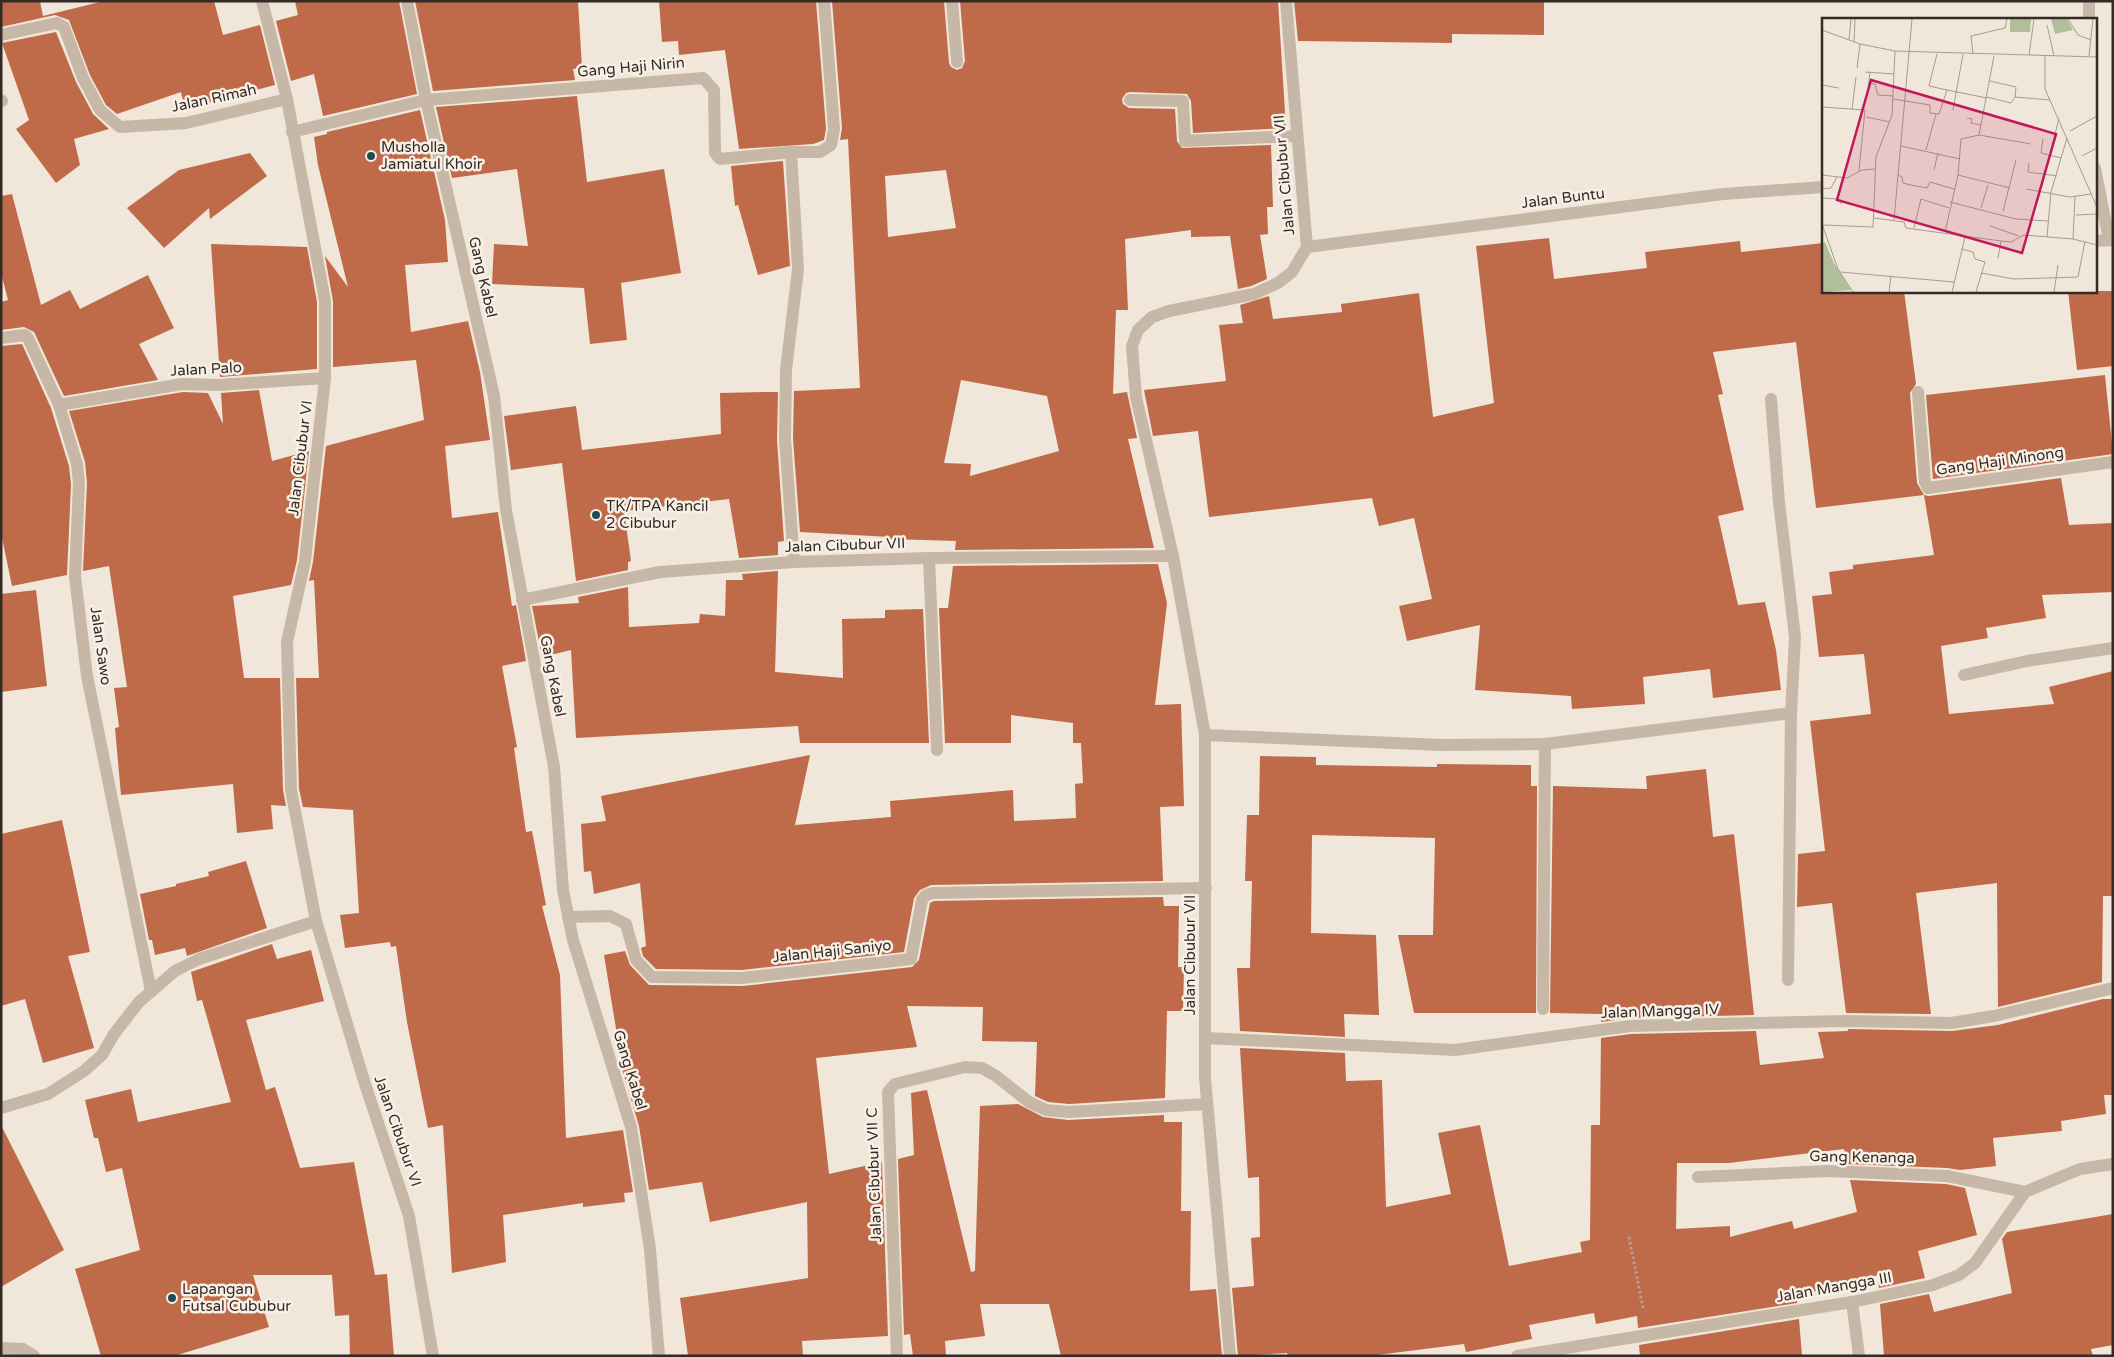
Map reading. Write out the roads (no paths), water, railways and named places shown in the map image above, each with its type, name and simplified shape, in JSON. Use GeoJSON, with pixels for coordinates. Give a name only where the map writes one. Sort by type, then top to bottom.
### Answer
{"type":"FeatureCollection","features":[{"type":"Feature","properties":{"kind":"street","name":"Jalan Cibubur VI"},"geometry":{"type":"LineString","coordinates":[[262,1],[287,98],[325,301],[326,378],[305,561],[287,642],[291,790],[316,921],[364,1084],[409,1216],[433,1356]]}},
{"type":"Feature","properties":{"kind":"street","name":"Gang Kabel"},"geometry":{"type":"LineString","coordinates":[[407,1],[426,100],[494,396],[506,510],[554,767],[563,890],[568,917],[573,940],[631,1126],[650,1248],[659,1356]]}},
{"type":"Feature","properties":{"kind":"street","name":"Gang Haji Nirin"},"geometry":{"type":"LineString","coordinates":[[426,100],[702,78],[714,90],[715,152],[720,159],[791,152],[820,152],[831,145],[834,129],[824,1]]}},
{"type":"Feature","properties":{"kind":"street"},"geometry":{"type":"LineString","coordinates":[[952,1],[957,62]]}},
{"type":"Feature","properties":{"kind":"street","name":"Jalan Cibubur VII"},"geometry":{"type":"LineString","coordinates":[[1230,1356],[1208,1104],[1205,735],[1173,556],[1136,397],[1132,346],[1138,330],[1152,317],[1169,311],[1254,294],[1278,283],[1292,272],[1307,247],[1286,1]]}},
{"type":"Feature","properties":{"kind":"street"},"geometry":{"type":"LineString","coordinates":[[2089,1],[2089,18]]}},
{"type":"Feature","properties":{"kind":"street","name":"Jalan Rimah"},"geometry":{"type":"LineString","coordinates":[[1,35],[56,23],[64,27],[83,78],[100,110],[120,127],[186,123],[287,98]]}},
{"type":"Feature","properties":{"kind":"street"},"geometry":{"type":"LineString","coordinates":[[292,132],[426,100]]}},
{"type":"Feature","properties":{"kind":"street"},"geometry":{"type":"LineString","coordinates":[[1130,100],[1183,101],[1185,141],[1297,136]]}},
{"type":"Feature","properties":{"kind":"street"},"geometry":{"type":"LineString","coordinates":[[791,152],[798,270],[786,370],[785,439],[794,562]]}},
{"type":"Feature","properties":{"kind":"street"},"geometry":{"type":"LineString","coordinates":[[2096,172],[2111,240],[2096,241]]}},
{"type":"Feature","properties":{"kind":"street","name":"Jalan Buntu"},"geometry":{"type":"LineString","coordinates":[[1307,247],[1723,194],[1822,187]]}},
{"type":"Feature","properties":{"kind":"street","name":"Jalan Sawo"},"geometry":{"type":"LineString","coordinates":[[1,338],[25,334],[59,405],[77,464],[79,484],[75,576],[87,676],[151,991]]}},
{"type":"Feature","properties":{"kind":"street","name":"Jalan Palo"},"geometry":{"type":"LineString","coordinates":[[59,405],[182,384],[220,385],[326,378]]}},
{"type":"Feature","properties":{"kind":"street","name":"Gang Haji Minong"},"geometry":{"type":"LineString","coordinates":[[1918,392],[1925,482],[1928,488],[2113,462]]}},
{"type":"Feature","properties":{"kind":"street"},"geometry":{"type":"LineString","coordinates":[[1770,399],[1779,502],[1795,638],[1788,980]]}},
{"type":"Feature","properties":{"kind":"street","name":"Jalan Cibubur VII"},"geometry":{"type":"LineString","coordinates":[[522,600],[660,572],[794,562],[929,558],[1173,556]]}},
{"type":"Feature","properties":{"kind":"street"},"geometry":{"type":"LineString","coordinates":[[929,558],[938,750]]}},
{"type":"Feature","properties":{"kind":"street"},"geometry":{"type":"LineString","coordinates":[[1964,675],[2027,661],[2113,648]]}},
{"type":"Feature","properties":{"kind":"street"},"geometry":{"type":"LineString","coordinates":[[1205,735],[1442,745],[1545,744],[1792,713]]}},
{"type":"Feature","properties":{"kind":"street"},"geometry":{"type":"LineString","coordinates":[[1543,1009],[1545,744]]}},
{"type":"Feature","properties":{"kind":"street","name":"Jalan Haji Saniyo"},"geometry":{"type":"LineString","coordinates":[[568,917],[610,916],[626,924],[636,960],[652,977],[742,978],[911,959],[922,900],[926,895],[933,893],[1206,888]]}},
{"type":"Feature","properties":{"kind":"street"},"geometry":{"type":"LineString","coordinates":[[1,1108],[48,1094],[84,1072],[102,1054],[127,1017],[151,991],[175,971],[199,959],[316,921]]}},
{"type":"Feature","properties":{"kind":"street","name":"Jalan Mangga IV"},"geometry":{"type":"LineString","coordinates":[[1206,1038],[1455,1050],[1630,1026],[1847,1021],[1951,1023],[1994,1016],[2113,988]]}},
{"type":"Feature","properties":{"kind":"street","name":"Jalan Cibubur VII C"},"geometry":{"type":"LineString","coordinates":[[897,1356],[888,1092],[895,1084],[966,1067],[982,1068],[996,1076],[1029,1102],[1046,1110],[1069,1112],[1208,1104]]}},
{"type":"Feature","properties":{"kind":"street"},"geometry":{"type":"LineString","coordinates":[[2025,1192],[2080,1169],[2113,1164]]}},
{"type":"Feature","properties":{"kind":"street","name":"Gang Kenanga"},"geometry":{"type":"LineString","coordinates":[[1698,1178],[1828,1171],[1927,1175],[1947,1176],[2025,1192]]}},
{"type":"Feature","properties":{"kind":"street","name":"Jalan Mangga III"},"geometry":{"type":"LineString","coordinates":[[1516,1356],[1852,1302],[1933,1285],[1959,1275],[1975,1263],[2025,1192]]}},
{"type":"Feature","properties":{"kind":"street"},"geometry":{"type":"LineString","coordinates":[[1852,1302],[1859,1356]]}},
{"type":"Feature","properties":{"kind":"street"},"geometry":{"type":"LineString","coordinates":[[1,1348],[23,1349],[34,1356]]}},
{"type":"Feature","properties":{"kind":"place","name":"Musholla Jamiatul Khoir"},"geometry":{"type":"Point","coordinates":[371,156]}},
{"type":"Feature","properties":{"kind":"place","name":"TK/TPA Kancil 2 Cibubur"},"geometry":{"type":"Point","coordinates":[596,515]}},
{"type":"Feature","properties":{"kind":"place","name":"Lapangan Futsal Cububur"},"geometry":{"type":"Point","coordinates":[172,1298]}}]}
